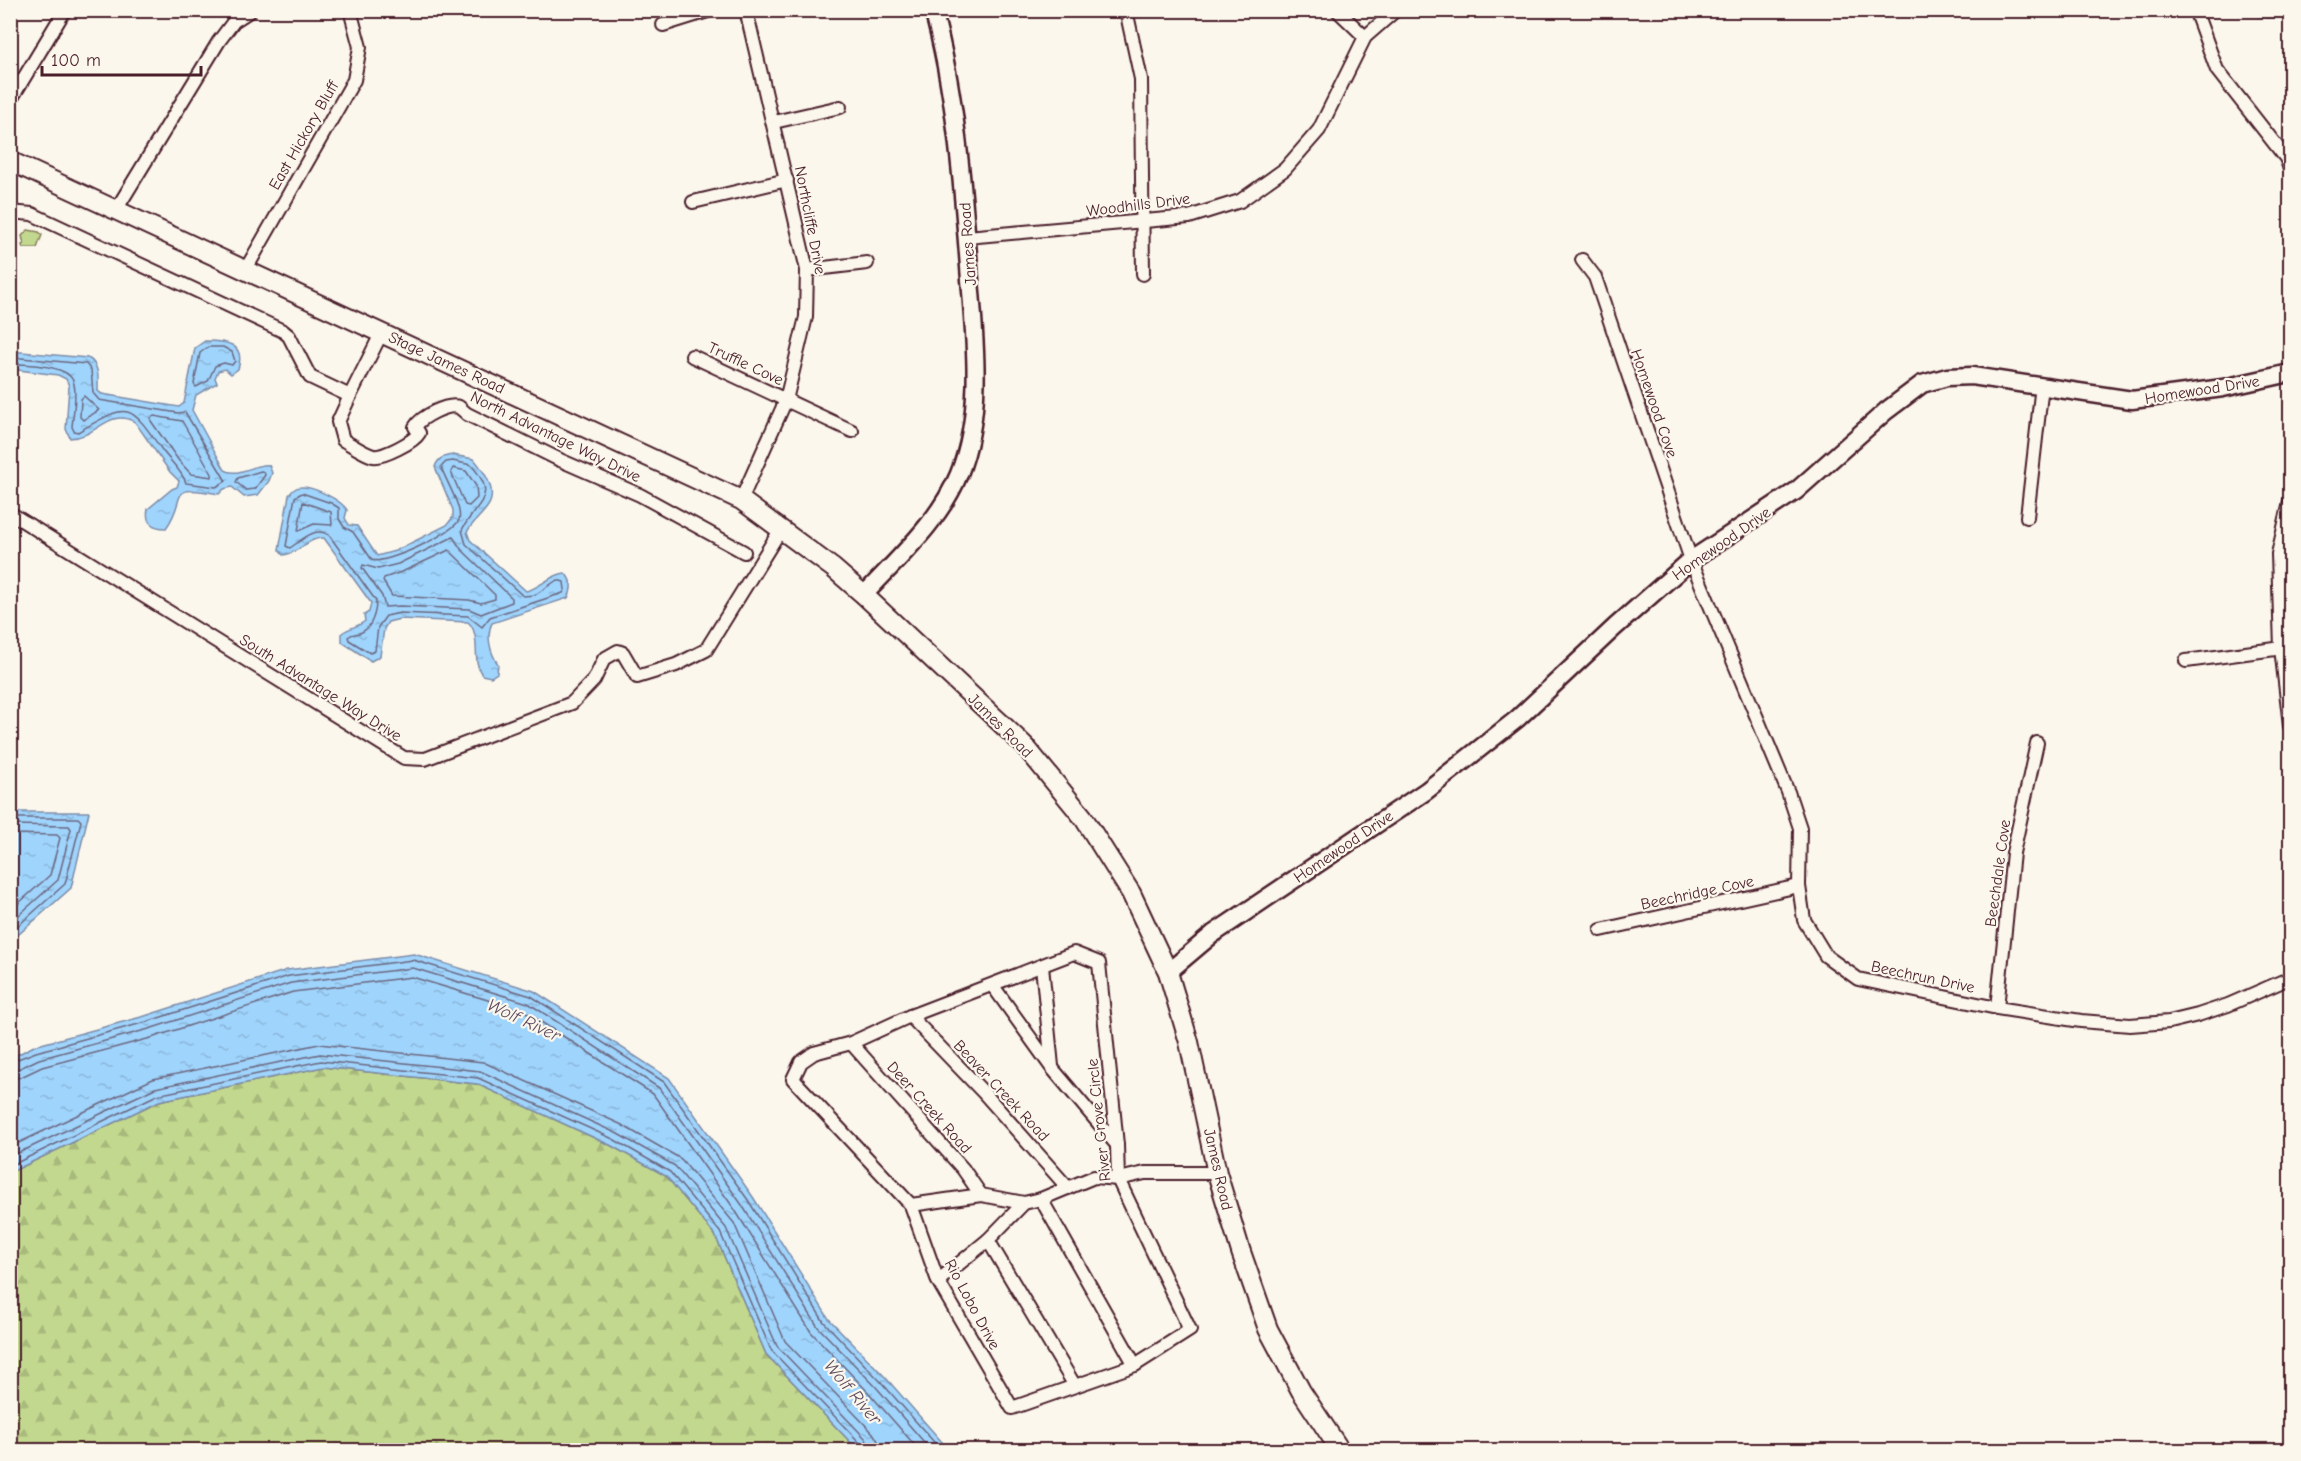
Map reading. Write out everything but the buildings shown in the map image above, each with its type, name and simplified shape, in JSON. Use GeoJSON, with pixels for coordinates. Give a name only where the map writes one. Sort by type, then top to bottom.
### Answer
{"type":"FeatureCollection","features":[{"type":"Feature","properties":{"kind":"main road","name":"Stage James Road"},"geometry":{"type":"LineString","coordinates":[[10,161],[741,500],[864,595]]}},
{"type":"Feature","properties":{"kind":"main road","name":"James Road"},"geometry":{"type":"LineString","coordinates":[[864,595],[1024,745],[1083,817],[1131,892],[1168,972],[1190,1042],[1217,1173],[1240,1252],[1268,1329],[1301,1391],[1340,1450]]}},
{"type":"Feature","properties":{"kind":"street"},"geometry":{"type":"LineString","coordinates":[[10,101],[65,10]]}},
{"type":"Feature","properties":{"kind":"street"},"geometry":{"type":"LineString","coordinates":[[116,210],[219,41],[234,21],[250,10]]}},
{"type":"Feature","properties":{"kind":"street","name":"East Hickory Bluff"},"geometry":{"type":"LineString","coordinates":[[246,269],[354,80],[360,46],[350,10]]}},
{"type":"Feature","properties":{"kind":"street"},"geometry":{"type":"LineString","coordinates":[[663,25],[711,10]]}},
{"type":"Feature","properties":{"kind":"street","name":"Northcliffe Drive"},"geometry":{"type":"LineString","coordinates":[[741,500],[786,399],[806,317],[807,270],[746,10]]}},
{"type":"Feature","properties":{"kind":"street","name":"James Road"},"geometry":{"type":"LineString","coordinates":[[864,595],[924,529],[948,496],[967,453],[973,416],[975,373],[962,170],[954,110],[933,10]]}},
{"type":"Feature","properties":{"kind":"street"},"geometry":{"type":"LineString","coordinates":[[1126,10],[1142,79],[1143,273]]}},
{"type":"Feature","properties":{"kind":"street"},"geometry":{"type":"LineString","coordinates":[[1337,10],[1365,37]]}},
{"type":"Feature","properties":{"kind":"street","name":"Woodhills Drive"},"geometry":{"type":"LineString","coordinates":[[967,237],[1189,217],[1240,201],[1285,169],[1319,130],[1365,37],[1396,10]]}},
{"type":"Feature","properties":{"kind":"street"},"geometry":{"type":"LineString","coordinates":[[2195,10],[2217,70],[2286,158],[2290,169]]}},
{"type":"Feature","properties":{"kind":"street"},"geometry":{"type":"LineString","coordinates":[[774,122],[840,107]]}},
{"type":"Feature","properties":{"kind":"street"},"geometry":{"type":"LineString","coordinates":[[693,202],[787,180]]}},
{"type":"Feature","properties":{"kind":"street"},"geometry":{"type":"LineString","coordinates":[[12,211],[32,214],[283,331],[289,336],[310,377],[350,396]]}},
{"type":"Feature","properties":{"kind":"street","name":"Homewood Cove"},"geometry":{"type":"LineString","coordinates":[[1582,260],[1595,277],[1691,560]]}},
{"type":"Feature","properties":{"kind":"street"},"geometry":{"type":"LineString","coordinates":[[807,270],[867,263]]}},
{"type":"Feature","properties":{"kind":"street","name":"North Advantage Way Drive"},"geometry":{"type":"LineString","coordinates":[[382,332],[338,422],[343,440],[371,456],[379,456],[415,439],[419,433],[415,427],[419,420],[449,407],[459,407],[467,414],[560,460],[640,495],[744,552]]}},
{"type":"Feature","properties":{"kind":"street","name":"Truffle Cove"},"geometry":{"type":"LineString","coordinates":[[692,356],[852,431]]}},
{"type":"Feature","properties":{"kind":"street","name":"Homewood Drive"},"geometry":{"type":"LineString","coordinates":[[1168,972],[1213,934],[1426,791],[1517,719],[1615,627],[1691,560],[1796,491],[1886,411],[1923,384],[1947,377],[1972,376],[2132,400],[2223,388],[2290,373]]}},
{"type":"Feature","properties":{"kind":"street"},"geometry":{"type":"LineString","coordinates":[[2027,517],[2042,385]]}},
{"type":"Feature","properties":{"kind":"street"},"geometry":{"type":"LineString","coordinates":[[2290,501],[2278,554],[2290,726]]}},
{"type":"Feature","properties":{"kind":"street","name":"South Advantage Way Drive"},"geometry":{"type":"LineString","coordinates":[[10,513],[405,758],[424,759],[572,703],[594,680],[604,659],[618,651],[623,653],[637,676],[676,665],[706,650],[781,529]]}},
{"type":"Feature","properties":{"kind":"street","name":"Beechrun Drive"},"geometry":{"type":"LineString","coordinates":[[1691,560],[1788,792],[1800,828],[1799,886],[1804,920],[1826,956],[1858,979],[1997,1008],[2107,1024],[2154,1024],[2212,1011],[2290,978]]}},
{"type":"Feature","properties":{"kind":"street"},"geometry":{"type":"LineString","coordinates":[[2186,661],[2286,647]]}},
{"type":"Feature","properties":{"kind":"street","name":"Beechdale Cove"},"geometry":{"type":"LineString","coordinates":[[1997,1008],[2013,853],[2037,743]]}},
{"type":"Feature","properties":{"kind":"street","name":"Beechridge Cove"},"geometry":{"type":"LineString","coordinates":[[1601,930],[1799,886]]}},
{"type":"Feature","properties":{"kind":"street","name":"River Grove Circle"},"geometry":{"type":"LineString","coordinates":[[1042,966],[1074,954],[1098,963],[1117,1145],[1118,1179],[1190,1330],[1135,1365]]}},
{"type":"Feature","properties":{"kind":"street"},"geometry":{"type":"LineString","coordinates":[[851,1043],[910,1016],[1042,966],[1052,1068]]}},
{"type":"Feature","properties":{"kind":"street"},"geometry":{"type":"LineString","coordinates":[[993,986],[1052,1068],[1117,1145]]}},
{"type":"Feature","properties":{"kind":"street","name":"Beaver Creek Road"},"geometry":{"type":"LineString","coordinates":[[910,1016],[983,1092],[1068,1188]]}},
{"type":"Feature","properties":{"kind":"street","name":"Rio Lobo Drive"},"geometry":{"type":"LineString","coordinates":[[851,1043],[814,1053],[801,1062],[793,1079],[912,1205],[938,1281],[1012,1408],[1075,1386]]}},
{"type":"Feature","properties":{"kind":"street","name":"Deer Creek Road"},"geometry":{"type":"LineString","coordinates":[[851,1043],[963,1170],[981,1195]]}},
{"type":"Feature","properties":{"kind":"street"},"geometry":{"type":"LineString","coordinates":[[912,1205],[981,1195],[1024,1203],[1041,1199],[1094,1177],[1118,1179],[1145,1173],[1217,1173]]}},
{"type":"Feature","properties":{"kind":"street"},"geometry":{"type":"LineString","coordinates":[[988,1240],[1075,1386],[1135,1365],[1041,1199]]}},
{"type":"Feature","properties":{"kind":"street"},"geometry":{"type":"LineString","coordinates":[[938,1281],[988,1240],[1024,1203]]}},
{"type":"Feature","properties":{"kind":"green space"},"geometry":{"type":"Polygon","coordinates":[[[28,230],[39,232],[42,235],[37,248],[23,248],[22,236],[28,230]]]}},
{"type":"Feature","properties":{"kind":"green space"},"geometry":{"type":"Polygon","coordinates":[[[323,1067],[477,1084],[610,1145],[666,1176],[715,1235],[766,1354],[858,1450],[11,1450],[11,1172],[159,1101],[323,1067]]]}},
{"type":"Feature","properties":{"kind":"water"},"geometry":{"type":"Polygon","coordinates":[[[2228,11],[2290,11],[2290,17],[2267,18],[2228,11]]]}},
{"type":"Feature","properties":{"kind":"water"},"geometry":{"type":"Polygon","coordinates":[[[205,341],[232,345],[237,349],[240,360],[238,369],[231,374],[225,369],[218,371],[215,378],[217,383],[196,395],[192,410],[225,470],[235,472],[269,465],[272,473],[258,495],[244,497],[232,487],[224,489],[219,494],[191,490],[184,492],[180,495],[173,517],[166,528],[151,524],[147,514],[148,509],[177,487],[179,481],[170,472],[135,422],[126,418],[118,418],[79,437],[70,438],[66,429],[69,386],[66,379],[58,375],[11,369],[11,351],[88,358],[95,364],[98,391],[102,394],[179,407],[184,403],[195,348],[205,341]]]}},
{"type":"Feature","properties":{"kind":"water"},"geometry":{"type":"Polygon","coordinates":[[[453,455],[474,459],[491,488],[491,500],[488,506],[467,532],[470,540],[526,591],[554,576],[565,573],[571,585],[568,598],[492,623],[489,633],[490,644],[498,664],[497,673],[491,677],[482,675],[479,669],[475,634],[468,622],[400,619],[388,622],[384,629],[380,656],[371,661],[342,642],[342,633],[365,621],[364,615],[369,612],[371,603],[324,538],[313,540],[289,554],[283,555],[279,550],[289,495],[299,487],[319,491],[344,506],[347,510],[345,518],[349,525],[357,526],[377,556],[395,551],[447,525],[453,517],[453,510],[435,467],[442,458],[453,455]]]}},
{"type":"Feature","properties":{"kind":"water"},"geometry":{"type":"Polygon","coordinates":[[[11,812],[89,812],[71,888],[11,941],[11,812]]]}},
{"type":"Feature","properties":{"kind":"water","name":"Wolf River"},"geometry":{"type":"Polygon","coordinates":[[[414,954],[534,991],[669,1078],[753,1197],[829,1319],[886,1378],[949,1450],[858,1450],[766,1354],[715,1235],[666,1176],[610,1145],[477,1084],[323,1067],[159,1101],[11,1172],[11,1058],[34,1046],[145,1016],[287,970],[414,954]]]}}]}
